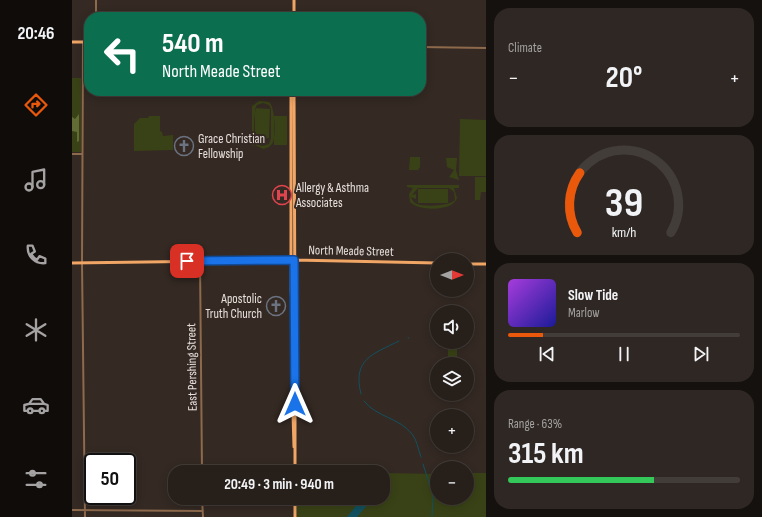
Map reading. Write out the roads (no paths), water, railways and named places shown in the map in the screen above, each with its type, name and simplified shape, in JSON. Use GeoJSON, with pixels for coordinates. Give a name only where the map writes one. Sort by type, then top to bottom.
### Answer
{"type":"FeatureCollection","features":[{"type":"Feature","properties":{"kind":"main road"},"geometry":{"type":"LineString","coordinates":[[294,0],[294,12]]}},
{"type":"Feature","properties":{"kind":"main road"},"geometry":{"type":"LineString","coordinates":[[72,42],[83,42]]}},
{"type":"Feature","properties":{"kind":"main road"},"geometry":{"type":"LineString","coordinates":[[291,96],[294,321],[292,380],[295,465]]}},
{"type":"Feature","properties":{"kind":"main road"},"geometry":{"type":"LineString","coordinates":[[292,260],[294,96]]}},
{"type":"Feature","properties":{"kind":"main road","name":"North Meade Street"},"geometry":{"type":"LineString","coordinates":[[72,263],[292,260],[430,263]]}},
{"type":"Feature","properties":{"kind":"main road"},"geometry":{"type":"LineString","coordinates":[[474,264],[486,264]]}},
{"type":"Feature","properties":{"kind":"main road"},"geometry":{"type":"LineString","coordinates":[[295,505],[295,517]]}},
{"type":"Feature","properties":{"kind":"street"},"geometry":{"type":"LineString","coordinates":[[96,0],[96,12]]}},
{"type":"Feature","properties":{"kind":"street"},"geometry":{"type":"LineString","coordinates":[[83,42],[82,263],[85,517]]}},
{"type":"Feature","properties":{"kind":"street"},"geometry":{"type":"LineString","coordinates":[[426,47],[486,48]]}},
{"type":"Feature","properties":{"kind":"street"},"geometry":{"type":"LineString","coordinates":[[72,154],[82,154]]}},
{"type":"Feature","properties":{"kind":"street","name":"East Pershing Street"},"geometry":{"type":"LineString","coordinates":[[200,261],[202,465]]}},
{"type":"Feature","properties":{"kind":"street"},"geometry":{"type":"LineString","coordinates":[[203,505],[203,517]]}},
{"type":"Feature","properties":{"kind":"street"},"geometry":{"type":"LineString","coordinates":[[72,510],[203,511]]}},
{"type":"Feature","properties":{"kind":"water"},"geometry":{"type":"Polygon","coordinates":[[[357,505],[367,505],[357,517],[347,517],[357,505]]]}},
{"type":"Feature","properties":{"kind":"waterway"},"geometry":{"type":"LineString","coordinates":[[361,394],[359,373],[362,365],[373,354],[399,341]]}},
{"type":"Feature","properties":{"kind":"waterway"},"geometry":{"type":"LineString","coordinates":[[364,401],[375,411],[401,424],[407,429],[415,439],[421,457]]}},
{"type":"Feature","properties":{"kind":"waterway"},"geometry":{"type":"LineString","coordinates":[[423,464],[433,496],[432,517]]}},
{"type":"Feature","properties":{"kind":"place","name":"Grace Christian Fellowship"},"geometry":{"type":"Point","coordinates":[184,146]}},
{"type":"Feature","properties":{"kind":"place","name":"Allergy & Asthma Associates"},"geometry":{"type":"Point","coordinates":[282,195]}},
{"type":"Feature","properties":{"kind":"place","name":"Apostolic Truth Church"},"geometry":{"type":"Point","coordinates":[276,306]}}]}
